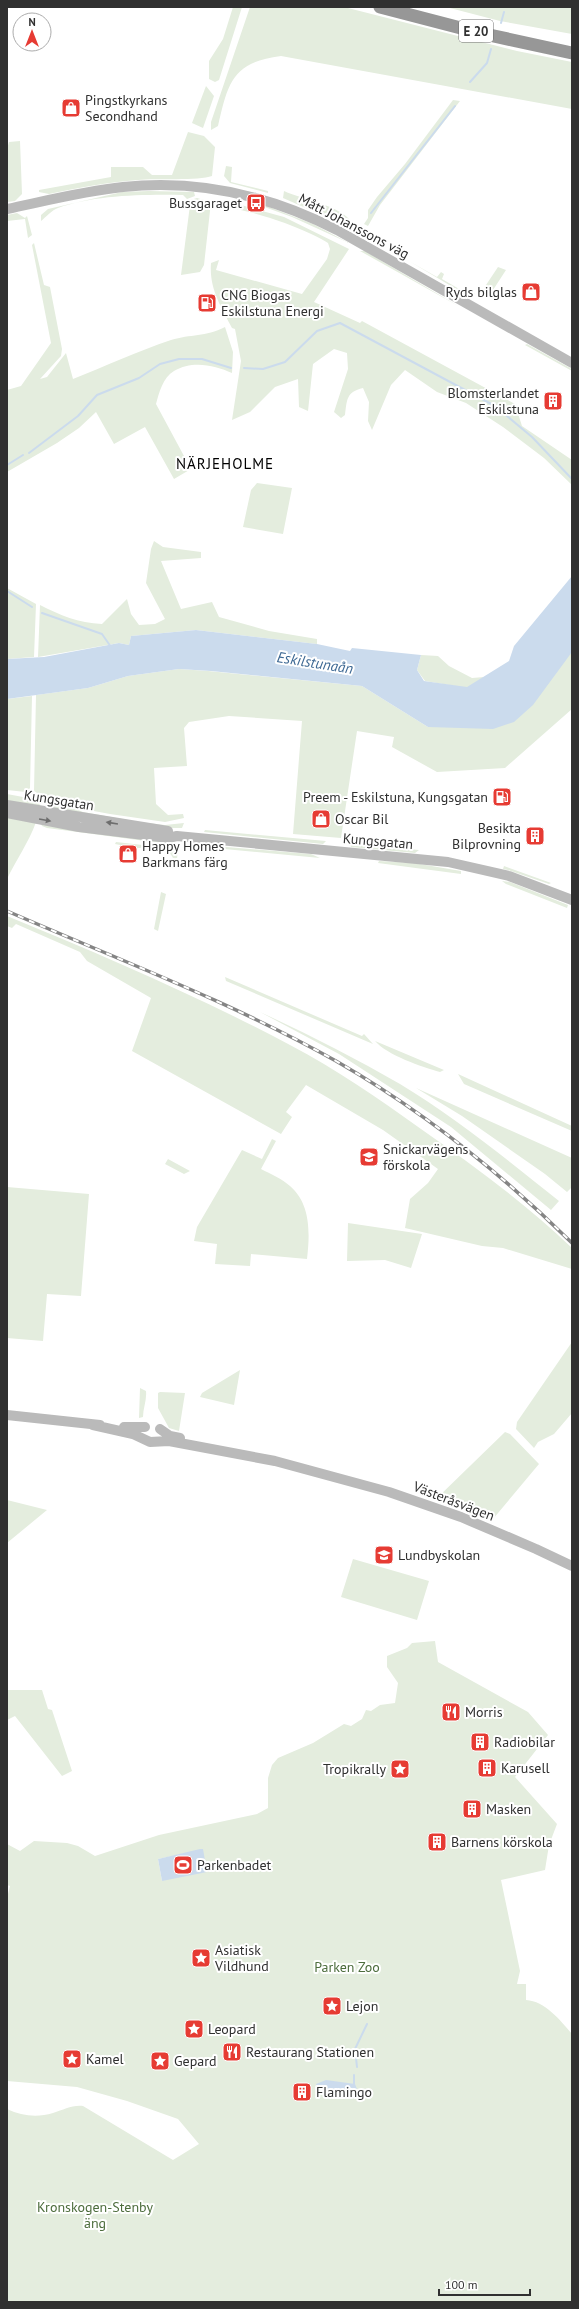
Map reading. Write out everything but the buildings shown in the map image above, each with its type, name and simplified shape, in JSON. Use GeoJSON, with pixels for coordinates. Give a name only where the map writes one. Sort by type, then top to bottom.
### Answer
{"type":"FeatureCollection","features":[{"type":"Feature","properties":{"kind":"highway","name":"E 20"},"geometry":{"type":"LineString","coordinates":[[380,7],[572,53]]}},
{"type":"Feature","properties":{"kind":"highway","name":"E 20"},"geometry":{"type":"LineString","coordinates":[[405,7],[572,46]]}},
{"type":"Feature","properties":{"kind":"street","name":"Mått Johanssons väg"},"geometry":{"type":"LineString","coordinates":[[7,209],[106,190],[142,186],[193,186],[264,199],[302,213],[338,230],[572,363]]}},
{"type":"Feature","properties":{"kind":"street","name":"Kungsgatan"},"geometry":{"type":"LineString","coordinates":[[7,805],[168,831],[177,836]]}},
{"type":"Feature","properties":{"kind":"street","name":"Kungsgatan"},"geometry":{"type":"LineString","coordinates":[[7,813],[79,826],[168,838],[177,836],[448,862],[509,876],[572,900]]}},
{"type":"Feature","properties":{"kind":"street"},"geometry":{"type":"LineString","coordinates":[[7,1415],[134,1428],[155,1425],[160,1430],[160,1437],[155,1441],[150,1442],[144,1438],[93,1425]]}},
{"type":"Feature","properties":{"kind":"street"},"geometry":{"type":"LineString","coordinates":[[144,1438],[143,1431],[145,1426]]}},
{"type":"Feature","properties":{"kind":"street","name":"Västeråsvägen"},"geometry":{"type":"LineString","coordinates":[[160,1430],[170,1436],[227,1451]]}},
{"type":"Feature","properties":{"kind":"street","name":"Västeråsvägen"},"geometry":{"type":"LineString","coordinates":[[155,1441],[169,1441],[275,1461],[296,1469],[322,1473],[389,1492],[461,1517],[572,1566]]}},
{"type":"Feature","properties":{"kind":"green space"},"geometry":{"type":"Polygon","coordinates":[[[233,7],[242,7],[219,80],[215,82],[209,79],[209,61],[223,39],[233,7]]]}},
{"type":"Feature","properties":{"kind":"green space"},"geometry":{"type":"Polygon","coordinates":[[[250,7],[344,7],[517,51],[572,62],[572,109],[281,56],[252,63],[242,69],[229,87],[218,126],[211,130],[211,122],[250,7]]]}},
{"type":"Feature","properties":{"kind":"green space"},"geometry":{"type":"Polygon","coordinates":[[[446,7],[572,7],[572,34],[500,21],[446,7]]]}},
{"type":"Feature","properties":{"kind":"green space"},"geometry":{"type":"Polygon","coordinates":[[[206,86],[214,96],[203,128],[192,123],[206,86]]]}},
{"type":"Feature","properties":{"kind":"green space"},"geometry":{"type":"Polygon","coordinates":[[[453,100],[460,101],[380,205],[368,226],[364,224],[368,218],[368,210],[377,197],[405,164],[453,100]]]}},
{"type":"Feature","properties":{"kind":"green space"},"geometry":{"type":"Polygon","coordinates":[[[188,132],[204,136],[215,147],[212,176],[206,178],[146,179],[49,194],[39,192],[39,190],[111,177],[111,167],[143,167],[152,175],[172,175],[188,132]]]}},
{"type":"Feature","properties":{"kind":"green space"},"geometry":{"type":"Polygon","coordinates":[[[20,141],[22,194],[15,201],[7,202],[7,149],[9,142],[20,141]]]}},
{"type":"Feature","properties":{"kind":"green space"},"geometry":{"type":"Polygon","coordinates":[[[226,166],[232,167],[231,182],[268,191],[268,193],[230,183],[224,176],[226,166]]]}},
{"type":"Feature","properties":{"kind":"green space"},"geometry":{"type":"Polygon","coordinates":[[[149,191],[194,192],[195,196],[187,199],[183,195],[136,195],[87,200],[122,192],[149,191]]]}},
{"type":"Feature","properties":{"kind":"green space"},"geometry":{"type":"Polygon","coordinates":[[[284,191],[339,211],[352,222],[349,227],[283,198],[284,191]]]}},
{"type":"Feature","properties":{"kind":"green space"},"geometry":{"type":"Polygon","coordinates":[[[197,198],[211,202],[204,265],[200,272],[181,275],[190,205],[187,201],[197,198]]]}},
{"type":"Feature","properties":{"kind":"green space"},"geometry":{"type":"Polygon","coordinates":[[[86,200],[56,209],[41,221],[41,215],[48,209],[86,200]]]}},
{"type":"Feature","properties":{"kind":"green space"},"geometry":{"type":"Polygon","coordinates":[[[222,202],[241,205],[284,217],[349,249],[314,302],[360,323],[362,321],[515,404],[522,426],[572,460],[572,485],[544,458],[503,427],[466,403],[437,392],[405,370],[391,385],[372,430],[368,421],[369,402],[363,388],[350,394],[347,401],[345,415],[341,418],[334,412],[348,369],[347,353],[334,349],[313,364],[308,411],[299,407],[298,379],[275,387],[250,412],[232,420],[241,361],[235,329],[232,328],[220,305],[214,289],[211,263],[219,260],[216,270],[302,294],[327,259],[330,249],[328,243],[318,237],[278,220],[224,207],[221,210],[219,208],[222,202]]]}},
{"type":"Feature","properties":{"kind":"green space"},"geometry":{"type":"Polygon","coordinates":[[[259,203],[313,224],[349,243],[292,217],[259,205],[259,203]]]}},
{"type":"Feature","properties":{"kind":"green space"},"geometry":{"type":"Polygon","coordinates":[[[17,213],[25,218],[27,216],[32,235],[28,238],[25,219],[7,221],[7,215],[17,213]]]}},
{"type":"Feature","properties":{"kind":"green space"},"geometry":{"type":"Polygon","coordinates":[[[34,243],[44,285],[50,287],[62,349],[61,356],[40,379],[47,377],[66,353],[73,379],[171,340],[204,334],[225,327],[233,352],[232,373],[203,365],[181,368],[174,371],[167,377],[162,386],[156,404],[191,469],[174,479],[145,427],[114,444],[96,412],[79,428],[57,443],[7,472],[7,390],[21,386],[51,343],[32,245],[34,243]]]}},
{"type":"Feature","properties":{"kind":"green space"},"geometry":{"type":"Polygon","coordinates":[[[360,251],[365,251],[460,307],[360,251]]]}},
{"type":"Feature","properties":{"kind":"green space"},"geometry":{"type":"Polygon","coordinates":[[[409,261],[437,277],[441,272],[444,274],[442,279],[466,293],[469,289],[475,294],[466,295],[409,261]]]}},
{"type":"Feature","properties":{"kind":"green space"},"geometry":{"type":"Polygon","coordinates":[[[498,267],[506,270],[493,290],[486,285],[498,267]]]}},
{"type":"Feature","properties":{"kind":"green space"},"geometry":{"type":"Polygon","coordinates":[[[527,344],[572,369],[572,371],[525,345],[527,344]]]}},
{"type":"Feature","properties":{"kind":"green space"},"geometry":{"type":"Polygon","coordinates":[[[257,483],[292,488],[283,534],[243,527],[251,490],[257,483]]]}},
{"type":"Feature","properties":{"kind":"green space"},"geometry":{"type":"Polygon","coordinates":[[[154,541],[163,547],[201,552],[201,558],[161,561],[181,609],[212,602],[219,617],[269,631],[317,639],[317,644],[196,630],[131,636],[129,645],[119,643],[38,657],[40,605],[70,618],[102,624],[127,599],[131,614],[139,625],[155,624],[165,619],[146,583],[151,549],[154,541]]]}},
{"type":"Feature","properties":{"kind":"green space"},"geometry":{"type":"Polygon","coordinates":[[[7,588],[36,604],[34,657],[7,659],[7,588]]]}},
{"type":"Feature","properties":{"kind":"green space"},"geometry":{"type":"Polygon","coordinates":[[[572,652],[572,709],[505,768],[437,772],[392,747],[394,737],[357,731],[341,838],[293,834],[302,721],[229,716],[189,722],[184,728],[187,766],[154,768],[156,804],[168,815],[183,814],[184,818],[165,822],[110,814],[83,809],[70,802],[42,796],[34,791],[36,695],[88,688],[128,676],[179,669],[208,671],[362,686],[428,727],[564,661],[572,652]]]}},
{"type":"Feature","properties":{"kind":"green space"},"geometry":{"type":"Polygon","coordinates":[[[421,655],[438,656],[449,666],[472,678],[484,677],[467,688],[425,681],[417,670],[421,655]]]}},
{"type":"Feature","properties":{"kind":"green space"},"geometry":{"type":"Polygon","coordinates":[[[32,696],[30,788],[26,792],[7,790],[7,699],[32,696]]]}},
{"type":"Feature","properties":{"kind":"green space"},"geometry":{"type":"Polygon","coordinates":[[[7,794],[39,800],[40,807],[7,802],[7,794]]]}},
{"type":"Feature","properties":{"kind":"green space"},"geometry":{"type":"Polygon","coordinates":[[[48,801],[64,804],[83,812],[139,822],[165,825],[184,823],[182,828],[169,828],[44,809],[48,801]]]}},
{"type":"Feature","properties":{"kind":"green space"},"geometry":{"type":"Polygon","coordinates":[[[7,816],[36,822],[30,837],[7,879],[7,816]]]}},
{"type":"Feature","properties":{"kind":"green space"},"geometry":{"type":"Polygon","coordinates":[[[41,824],[173,842],[176,845],[47,828],[41,824]]]}},
{"type":"Feature","properties":{"kind":"green space"},"geometry":{"type":"Polygon","coordinates":[[[205,830],[326,841],[323,844],[204,832],[205,830]]]}},
{"type":"Feature","properties":{"kind":"green space"},"geometry":{"type":"Polygon","coordinates":[[[116,842],[151,846],[134,848],[115,844],[116,842]]]}},
{"type":"Feature","properties":{"kind":"green space"},"geometry":{"type":"Polygon","coordinates":[[[349,843],[419,850],[415,853],[351,847],[349,843]]]}},
{"type":"Feature","properties":{"kind":"green space"},"geometry":{"type":"Polygon","coordinates":[[[203,845],[311,854],[320,858],[203,847],[203,845]]]}},
{"type":"Feature","properties":{"kind":"green space"},"geometry":{"type":"Polygon","coordinates":[[[156,847],[178,849],[177,859],[173,858],[163,848],[156,847]]]}},
{"type":"Feature","properties":{"kind":"green space"},"geometry":{"type":"Polygon","coordinates":[[[379,861],[414,863],[461,871],[461,874],[378,863],[379,861]]]}},
{"type":"Feature","properties":{"kind":"green space"},"geometry":{"type":"Polygon","coordinates":[[[504,866],[551,883],[549,884],[503,869],[504,866]]]}},
{"type":"Feature","properties":{"kind":"green space"},"geometry":{"type":"Polygon","coordinates":[[[502,881],[510,882],[568,905],[567,908],[506,884],[502,881]]]}},
{"type":"Feature","properties":{"kind":"green space"},"geometry":{"type":"Polygon","coordinates":[[[161,892],[166,894],[158,931],[154,929],[161,892]]]}},
{"type":"Feature","properties":{"kind":"green space"},"geometry":{"type":"Polygon","coordinates":[[[7,916],[115,961],[186,993],[256,1027],[341,1074],[460,1157],[499,1186],[554,1231],[572,1248],[572,1269],[503,1248],[482,1246],[405,1228],[410,1199],[428,1183],[438,1169],[383,1130],[306,1085],[286,1112],[292,1117],[281,1134],[132,1051],[151,998],[87,961],[80,952],[16,924],[12,928],[7,926],[7,916]]]}},
{"type":"Feature","properties":{"kind":"green space"},"geometry":{"type":"Polygon","coordinates":[[[225,977],[362,1036],[364,1034],[373,1044],[226,981],[225,977]]]}},
{"type":"Feature","properties":{"kind":"green space"},"geometry":{"type":"Polygon","coordinates":[[[260,1012],[349,1056],[421,1097],[521,1170],[559,1201],[551,1210],[451,1127],[339,1054],[260,1012]]]}},
{"type":"Feature","properties":{"kind":"green space"},"geometry":{"type":"Polygon","coordinates":[[[375,1041],[444,1070],[440,1072],[405,1060],[380,1046],[375,1041]]]}},
{"type":"Feature","properties":{"kind":"green space"},"geometry":{"type":"Polygon","coordinates":[[[458,1074],[572,1126],[572,1131],[464,1084],[458,1074]]]}},
{"type":"Feature","properties":{"kind":"green space"},"geometry":{"type":"Polygon","coordinates":[[[416,1088],[572,1158],[572,1187],[567,1192],[545,1174],[462,1116],[416,1088]]]}},
{"type":"Feature","properties":{"kind":"green space"},"geometry":{"type":"Polygon","coordinates":[[[272,1139],[276,1141],[261,1169],[287,1183],[297,1193],[302,1201],[308,1220],[309,1240],[307,1259],[251,1254],[250,1266],[215,1264],[217,1244],[194,1241],[197,1227],[242,1150],[262,1159],[272,1139]]]}},
{"type":"Feature","properties":{"kind":"green space"},"geometry":{"type":"Polygon","coordinates":[[[168,1159],[190,1171],[184,1174],[165,1164],[168,1159]]]}},
{"type":"Feature","properties":{"kind":"green space"},"geometry":{"type":"Polygon","coordinates":[[[7,1187],[89,1194],[81,1296],[47,1294],[43,1341],[7,1338],[7,1187]]]}},
{"type":"Feature","properties":{"kind":"green space"},"geometry":{"type":"Polygon","coordinates":[[[348,1223],[422,1234],[411,1268],[385,1260],[347,1261],[348,1223]]]}},
{"type":"Feature","properties":{"kind":"green space"},"geometry":{"type":"Polygon","coordinates":[[[572,1342],[572,1413],[554,1434],[538,1442],[534,1448],[516,1429],[517,1422],[572,1342]]]}},
{"type":"Feature","properties":{"kind":"green space"},"geometry":{"type":"Polygon","coordinates":[[[240,1370],[234,1405],[200,1397],[202,1393],[240,1370]]]}},
{"type":"Feature","properties":{"kind":"green space"},"geometry":{"type":"Polygon","coordinates":[[[140,1388],[146,1391],[146,1394],[143,1417],[139,1418],[140,1388]]]}},
{"type":"Feature","properties":{"kind":"green space"},"geometry":{"type":"Polygon","coordinates":[[[158,1393],[185,1393],[179,1431],[169,1428],[158,1408],[158,1393]]]}},
{"type":"Feature","properties":{"kind":"green space"},"geometry":{"type":"Polygon","coordinates":[[[505,1432],[510,1434],[539,1464],[493,1519],[436,1499],[505,1432]]]}},
{"type":"Feature","properties":{"kind":"green space"},"geometry":{"type":"Polygon","coordinates":[[[7,1500],[47,1510],[7,1543],[7,1500]]]}},
{"type":"Feature","properties":{"kind":"green space"},"geometry":{"type":"Polygon","coordinates":[[[353,1559],[429,1581],[417,1620],[341,1597],[353,1559]]]}},
{"type":"Feature","properties":{"kind":"green space","name":"Parken Zoo"},"geometry":{"type":"Polygon","coordinates":[[[435,1641],[438,1662],[528,1712],[548,1735],[515,1777],[557,1824],[549,1845],[545,1870],[501,1880],[520,1971],[517,1984],[526,1984],[526,2000],[540,2004],[552,2012],[572,2034],[572,2302],[7,2302],[7,2109],[24,2115],[35,2116],[47,2115],[71,2107],[83,2106],[173,2160],[199,2144],[178,2119],[127,2101],[77,2087],[7,2081],[7,1898],[10,1886],[7,1885],[7,1844],[20,1851],[34,1841],[67,1843],[78,1846],[95,1856],[159,1835],[257,1814],[268,1808],[268,1778],[272,1765],[278,1758],[313,1743],[344,1724],[351,1726],[362,1719],[366,1710],[371,1711],[380,1705],[395,1703],[398,1683],[387,1667],[387,1656],[407,1648],[412,1643],[435,1641]],[[200,1850],[158,1859],[162,1881],[200,1850]]]}},
{"type":"Feature","properties":{"kind":"green space"},"geometry":{"type":"Polygon","coordinates":[[[7,1690],[42,1690],[48,1709],[52,1710],[72,1771],[62,1776],[15,1716],[7,1720],[7,1690]]]}},
{"type":"Feature","properties":{"kind":"water","name":"Eskilstunaån"},"geometry":{"type":"Polygon","coordinates":[[[572,576],[572,652],[533,705],[514,722],[493,729],[428,727],[362,686],[179,669],[128,676],[88,688],[7,699],[7,659],[44,657],[119,643],[129,645],[131,636],[196,630],[317,644],[350,651],[352,648],[421,655],[417,670],[424,681],[467,687],[509,661],[514,646],[572,576]]]}},
{"type":"Feature","properties":{"kind":"water","name":"Parkenbadet"},"geometry":{"type":"Polygon","coordinates":[[[203,1849],[207,1872],[162,1881],[158,1859],[203,1849]]]}},
{"type":"Feature","properties":{"kind":"water"},"geometry":{"type":"Polygon","coordinates":[[[326,2080],[355,2084],[357,2089],[354,2090],[350,2087],[338,2095],[320,2094],[316,2084],[326,2080]]]}},
{"type":"Feature","properties":{"kind":"waterway"},"geometry":{"type":"LineString","coordinates":[[501,23],[504,12]]}},
{"type":"Feature","properties":{"kind":"waterway"},"geometry":{"type":"LineString","coordinates":[[470,82],[487,63],[491,49]]}},
{"type":"Feature","properties":{"kind":"waterway"},"geometry":{"type":"LineString","coordinates":[[371,213],[455,106]]}},
{"type":"Feature","properties":{"kind":"waterway"},"geometry":{"type":"LineString","coordinates":[[244,368],[263,369],[285,362],[317,331],[340,323],[495,406],[532,437],[572,479]]}},
{"type":"Feature","properties":{"kind":"waterway"},"geometry":{"type":"LineString","coordinates":[[29,453],[78,416],[97,395],[139,378],[160,364],[179,359],[202,359],[231,368]]}},
{"type":"Feature","properties":{"kind":"waterway"},"geometry":{"type":"LineString","coordinates":[[7,465],[23,455]]}},
{"type":"Feature","properties":{"kind":"waterway"},"geometry":{"type":"LineString","coordinates":[[7,591],[32,607]]}},
{"type":"Feature","properties":{"kind":"waterway"},"geometry":{"type":"LineString","coordinates":[[42,613],[102,634],[111,647]]}},
{"type":"Feature","properties":{"kind":"waterway"},"geometry":{"type":"LineString","coordinates":[[357,2067],[355,2049],[367,2024]]}},
{"type":"Feature","properties":{"kind":"waterway"},"geometry":{"type":"LineString","coordinates":[[354,2075],[354,2084]]}},
{"type":"Feature","properties":{"kind":"railway"},"geometry":{"type":"LineString","coordinates":[[7,911],[215,1000],[256,1019],[336,1061],[400,1101],[460,1144],[517,1192],[572,1243]]}},
{"type":"Feature","properties":{"kind":"place","name":"Pingstkyrkans Secondhand"},"geometry":{"type":"Point","coordinates":[71,108]}},
{"type":"Feature","properties":{"kind":"place","name":"Bussgaraget"},"geometry":{"type":"Point","coordinates":[256,203]}},
{"type":"Feature","properties":{"kind":"place","name":"Ryds bilglas"},"geometry":{"type":"Point","coordinates":[531,292]}},
{"type":"Feature","properties":{"kind":"place","name":"CNG Biogas Eskilstuna Energi"},"geometry":{"type":"Point","coordinates":[207,303]}},
{"type":"Feature","properties":{"kind":"place","name":"Blomsterlandet Eskilstuna"},"geometry":{"type":"Point","coordinates":[553,401]}},
{"type":"Feature","properties":{"kind":"place","name":"Preem - Eskilstuna, Kungsgatan"},"geometry":{"type":"Point","coordinates":[502,797]}},
{"type":"Feature","properties":{"kind":"place","name":"Oscar Bil"},"geometry":{"type":"Point","coordinates":[321,819]}},
{"type":"Feature","properties":{"kind":"place","name":"Besikta Bilprovning"},"geometry":{"type":"Point","coordinates":[535,836]}},
{"type":"Feature","properties":{"kind":"place","name":"Happy Homes Barkmans färg"},"geometry":{"type":"Point","coordinates":[128,854]}},
{"type":"Feature","properties":{"kind":"place","name":"Snickarvägens förskola"},"geometry":{"type":"Point","coordinates":[369,1157]}},
{"type":"Feature","properties":{"kind":"place","name":"Lundbyskolan"},"geometry":{"type":"Point","coordinates":[384,1555]}},
{"type":"Feature","properties":{"kind":"place","name":"Morris"},"geometry":{"type":"Point","coordinates":[451,1712]}},
{"type":"Feature","properties":{"kind":"place","name":"Radiobilar"},"geometry":{"type":"Point","coordinates":[480,1742]}},
{"type":"Feature","properties":{"kind":"place","name":"Karusell"},"geometry":{"type":"Point","coordinates":[487,1768]}},
{"type":"Feature","properties":{"kind":"place","name":"Tropikrally"},"geometry":{"type":"Point","coordinates":[400,1769]}},
{"type":"Feature","properties":{"kind":"place","name":"Masken"},"geometry":{"type":"Point","coordinates":[472,1809]}},
{"type":"Feature","properties":{"kind":"place","name":"Barnens körskola"},"geometry":{"type":"Point","coordinates":[437,1842]}},
{"type":"Feature","properties":{"kind":"place","name":"Parkenbadet"},"geometry":{"type":"Point","coordinates":[183,1865]}},
{"type":"Feature","properties":{"kind":"place","name":"Asiatisk Vildhund"},"geometry":{"type":"Point","coordinates":[201,1958]}},
{"type":"Feature","properties":{"kind":"place","name":"Lejon"},"geometry":{"type":"Point","coordinates":[332,2006]}},
{"type":"Feature","properties":{"kind":"place","name":"Leopard"},"geometry":{"type":"Point","coordinates":[194,2029]}},
{"type":"Feature","properties":{"kind":"place","name":"Restaurang Stationen"},"geometry":{"type":"Point","coordinates":[232,2052]}},
{"type":"Feature","properties":{"kind":"place","name":"Kamel"},"geometry":{"type":"Point","coordinates":[72,2059]}},
{"type":"Feature","properties":{"kind":"place","name":"Gepard"},"geometry":{"type":"Point","coordinates":[160,2061]}},
{"type":"Feature","properties":{"kind":"place","name":"Flamingo"},"geometry":{"type":"Point","coordinates":[302,2092]}},
{"type":"Feature","properties":{"kind":"district","name":"NÄRJEHOLME"},"geometry":{"type":"Point","coordinates":[225,464]}},
{"type":"Feature","properties":{"kind":"park label","name":"Kronskogen-Stenby äng"},"geometry":{"type":"Point","coordinates":[95,2216]}}]}
